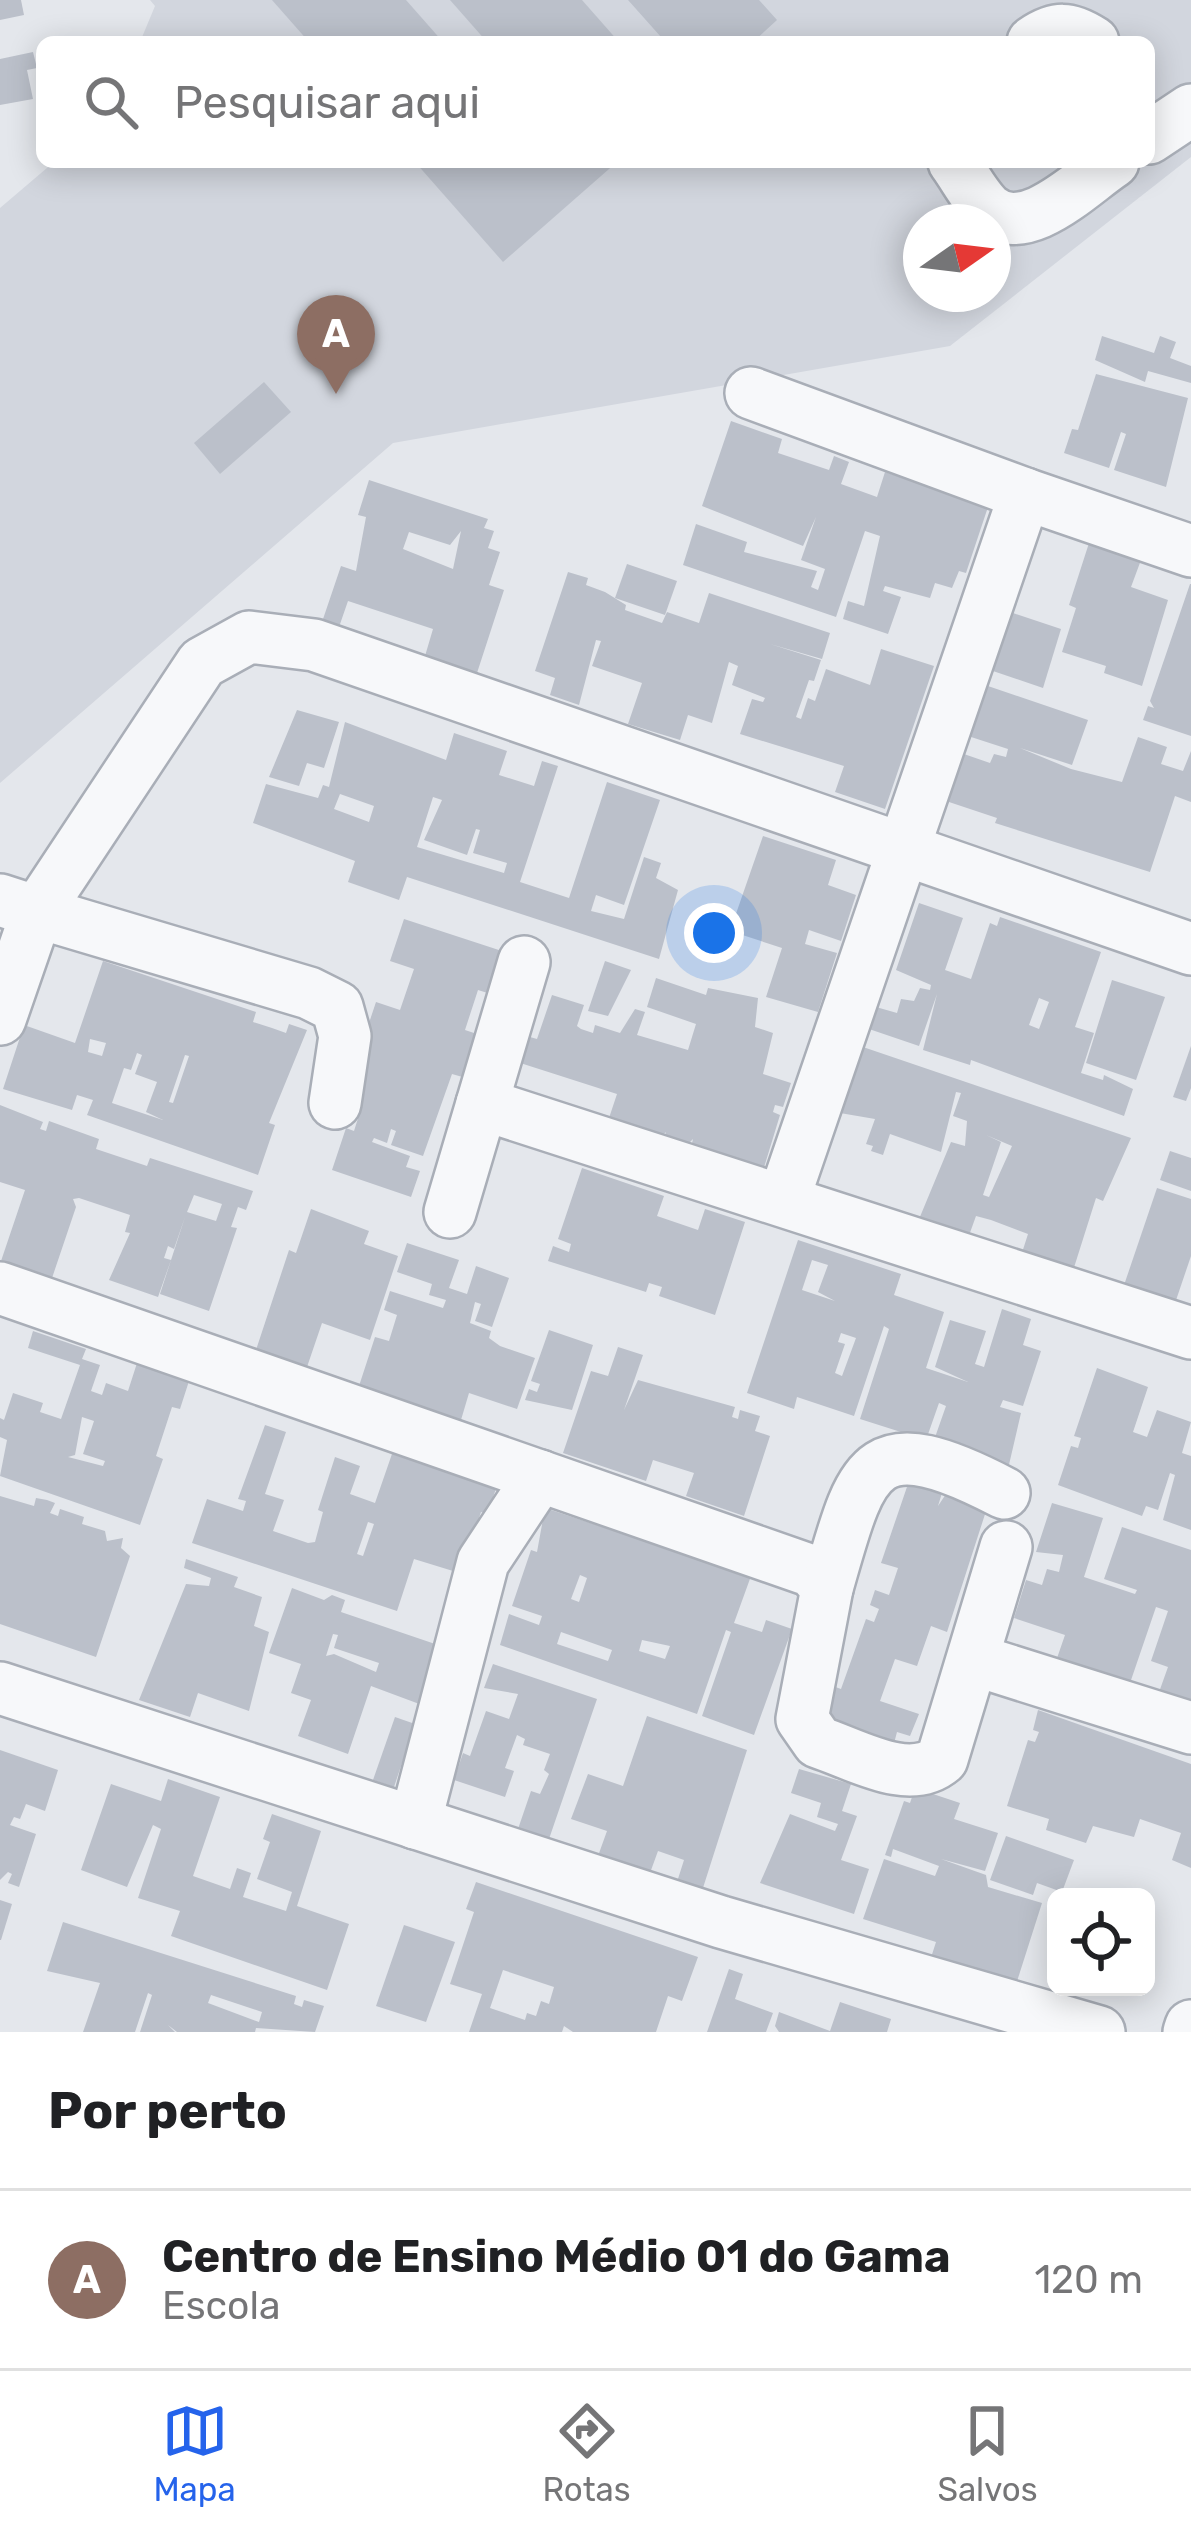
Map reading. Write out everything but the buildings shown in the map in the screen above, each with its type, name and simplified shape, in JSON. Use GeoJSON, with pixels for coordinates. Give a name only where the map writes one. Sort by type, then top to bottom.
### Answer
{"type":"FeatureCollection","features":[{"type":"Feature","properties":{"kind":"street"},"geometry":{"type":"LineString","coordinates":[[1042,36],[1050,30],[1068,29],[1081,36]]}},
{"type":"Feature","properties":{"kind":"street"},"geometry":{"type":"LineString","coordinates":[[958,168],[986,208],[1005,219],[1028,219],[1104,168]]}},
{"type":"Feature","properties":{"kind":"street"},"geometry":{"type":"LineString","coordinates":[[751,393],[1191,550]]}},
{"type":"Feature","properties":{"kind":"street"},"geometry":{"type":"LineString","coordinates":[[784,1198],[1024,494]]}},
{"type":"Feature","properties":{"kind":"street"},"geometry":{"type":"LineString","coordinates":[[0,1019],[18,906],[202,663],[249,637],[314,645],[1191,949]]}},
{"type":"Feature","properties":{"kind":"street"},"geometry":{"type":"LineString","coordinates":[[18,906],[309,993],[337,1007],[345,1036],[335,1103]]}},
{"type":"Feature","properties":{"kind":"street"},"geometry":{"type":"LineString","coordinates":[[450,1212],[524,962]]}},
{"type":"Feature","properties":{"kind":"street"},"geometry":{"type":"LineString","coordinates":[[482,1104],[1191,1333]]}},
{"type":"Feature","properties":{"kind":"street"},"geometry":{"type":"LineString","coordinates":[[0,1288],[812,1571],[827,1588]]}},
{"type":"Feature","properties":{"kind":"street"},"geometry":{"type":"LineString","coordinates":[[1004,1493],[977,1478],[893,1459],[877,1464],[862,1480],[827,1588],[802,1719],[818,1742],[908,1772],[927,1772],[941,1760],[1006,1547]]}},
{"type":"Feature","properties":{"kind":"street"},"geometry":{"type":"LineString","coordinates":[[415,1823],[483,1562],[540,1476]]}},
{"type":"Feature","properties":{"kind":"street"},"geometry":{"type":"LineString","coordinates":[[975,1660],[1191,1727]]}},
{"type":"Feature","properties":{"kind":"street"},"geometry":{"type":"LineString","coordinates":[[0,1688],[721,1922],[1099,2032]]}},
{"type":"Feature","properties":{"kind":"shaded area"},"geometry":{"type":"Polygon","coordinates":[[[150,0],[1191,0],[1191,157],[1011,298],[1011,204],[903,204],[903,312],[993,312],[950,346],[393,443],[0,783],[0,208],[47,168],[1155,168],[1155,36],[142,36],[155,6],[150,0]]]}},
{"type":"Feature","properties":{"kind":"place","name":"Centro de Ensino Médio 01 do Gama"},"geometry":{"type":"Point","coordinates":[336,394]}}]}
